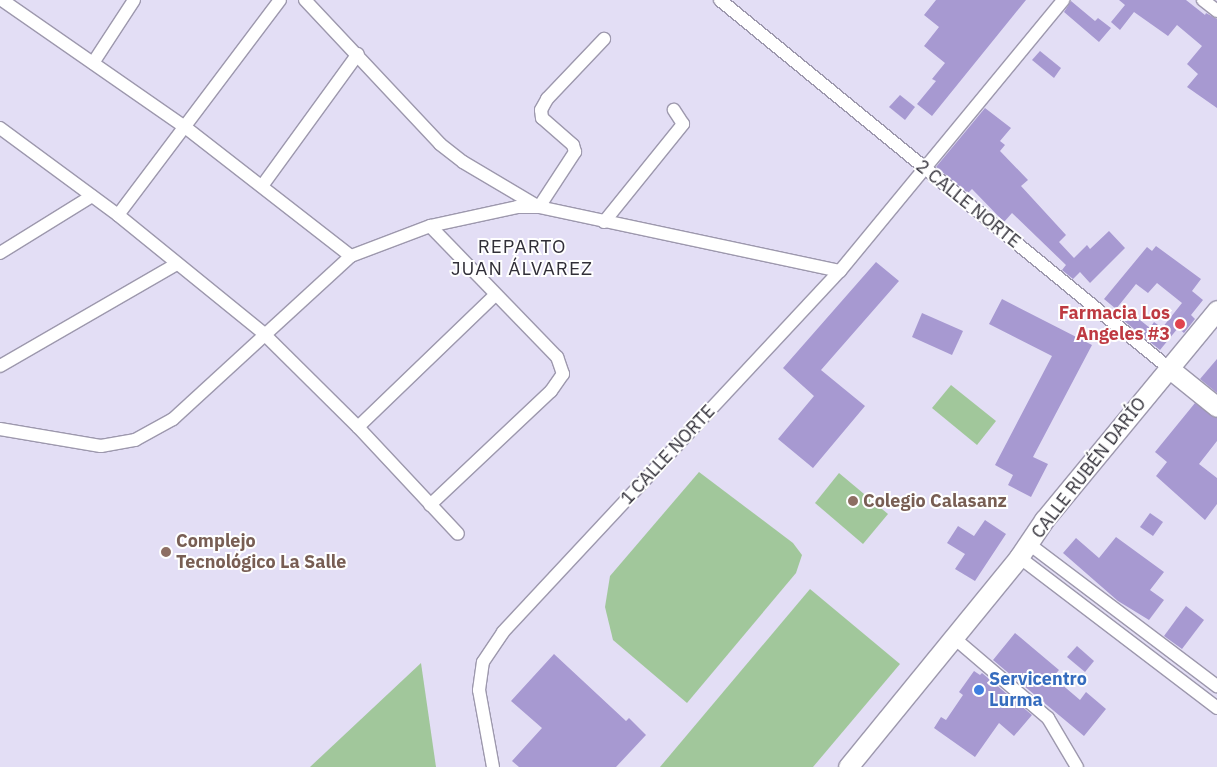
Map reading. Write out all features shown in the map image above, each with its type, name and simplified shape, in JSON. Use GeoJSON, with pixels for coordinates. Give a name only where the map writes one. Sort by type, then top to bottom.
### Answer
{"type":"FeatureCollection","features":[{"type":"Feature","properties":{"kind":"street"},"geometry":{"type":"LineString","coordinates":[[93,63],[134,0]]}},
{"type":"Feature","properties":{"kind":"street"},"geometry":{"type":"LineString","coordinates":[[118,216],[280,0]]}},
{"type":"Feature","properties":{"kind":"street"},"geometry":{"type":"LineString","coordinates":[[305,0],[358,54],[440,144],[463,162],[539,207]]}},
{"type":"Feature","properties":{"kind":"street","name":"2 CALLE NORTE"},"geometry":{"type":"LineString","coordinates":[[720,0],[1217,407]]}},
{"type":"Feature","properties":{"kind":"street","name":"1 CALLE NORTE"},"geometry":{"type":"LineString","coordinates":[[493,767],[479,690],[483,662],[503,632],[840,272],[926,170],[1063,0]]}},
{"type":"Feature","properties":{"kind":"street"},"geometry":{"type":"LineString","coordinates":[[1203,0],[1217,11]]}},
{"type":"Feature","properties":{"kind":"street"},"geometry":{"type":"LineString","coordinates":[[4,4],[93,63],[185,128],[351,256]]}},
{"type":"Feature","properties":{"kind":"street"},"geometry":{"type":"LineString","coordinates":[[539,207],[575,152],[572,145],[542,118],[541,110],[547,99],[604,39]]}},
{"type":"Feature","properties":{"kind":"street"},"geometry":{"type":"LineString","coordinates":[[262,186],[358,54]]}},
{"type":"Feature","properties":{"kind":"street"},"geometry":{"type":"LineString","coordinates":[[604,222],[683,124],[674,110]]}},
{"type":"Feature","properties":{"kind":"street"},"geometry":{"type":"LineString","coordinates":[[0,128],[118,216],[263,333],[358,427],[458,534]]}},
{"type":"Feature","properties":{"kind":"street"},"geometry":{"type":"LineString","coordinates":[[0,253],[92,196]]}},
{"type":"Feature","properties":{"kind":"street"},"geometry":{"type":"LineString","coordinates":[[0,429],[101,446],[135,440],[173,419],[263,333],[351,256],[430,226],[517,208],[539,207],[840,272]]}},
{"type":"Feature","properties":{"kind":"street"},"geometry":{"type":"LineString","coordinates":[[430,226],[495,295],[557,356],[563,374],[552,392],[430,505]]}},
{"type":"Feature","properties":{"kind":"street"},"geometry":{"type":"LineString","coordinates":[[0,366],[177,264]]}},
{"type":"Feature","properties":{"kind":"street"},"geometry":{"type":"LineString","coordinates":[[358,427],[495,295]]}},
{"type":"Feature","properties":{"kind":"street","name":"CALLE RUBÉN DARÍO"},"geometry":{"type":"LineString","coordinates":[[848,767],[1024,551],[1052,529],[1174,372],[1217,310]]}},
{"type":"Feature","properties":{"kind":"street","name":"CALLE RUBÉN DARÍO"},"geometry":{"type":"LineString","coordinates":[[1174,372],[1217,330]]}},
{"type":"Feature","properties":{"kind":"street"},"geometry":{"type":"LineString","coordinates":[[1024,551],[1217,686]]}},
{"type":"Feature","properties":{"kind":"street"},"geometry":{"type":"LineString","coordinates":[[1024,551],[1217,708]]}},
{"type":"Feature","properties":{"kind":"street"},"geometry":{"type":"LineString","coordinates":[[953,637],[1048,718],[1077,767]]}},
{"type":"Feature","properties":{"kind":"green space"},"geometry":{"type":"Polygon","coordinates":[[[951,385],[996,421],[977,445],[932,408],[951,385]]]}},
{"type":"Feature","properties":{"kind":"green space"},"geometry":{"type":"Polygon","coordinates":[[[699,472],[793,543],[802,555],[796,573],[687,703],[613,640],[605,607],[610,576],[699,472]]]}},
{"type":"Feature","properties":{"kind":"green space"},"geometry":{"type":"Polygon","coordinates":[[[839,473],[888,514],[863,544],[815,503],[839,473]]]}},
{"type":"Feature","properties":{"kind":"green space"},"geometry":{"type":"Polygon","coordinates":[[[810,589],[900,664],[813,767],[660,767],[810,589]]]}},
{"type":"Feature","properties":{"kind":"green space"},"geometry":{"type":"Polygon","coordinates":[[[421,663],[436,767],[310,767],[421,663]]]}},
{"type":"Feature","properties":{"kind":"building"},"geometry":{"type":"Polygon","coordinates":[[[936,0],[1026,0],[932,116],[917,104],[936,81],[932,79],[945,63],[924,46],[939,27],[924,15],[936,0]]]}},
{"type":"Feature","properties":{"kind":"building"},"geometry":{"type":"Polygon","coordinates":[[[1119,0],[1186,0],[1205,15],[1206,13],[1217,19],[1217,108],[1187,87],[1198,74],[1187,64],[1202,46],[1177,25],[1168,36],[1134,12],[1120,30],[1111,22],[1125,5],[1119,0]]]}},
{"type":"Feature","properties":{"kind":"building"},"geometry":{"type":"Polygon","coordinates":[[[1071,1],[1095,21],[1098,18],[1111,28],[1099,42],[1064,12],[1071,1]]]}},
{"type":"Feature","properties":{"kind":"building"},"geometry":{"type":"Polygon","coordinates":[[[1040,51],[1061,68],[1054,78],[1032,60],[1040,51]]]}},
{"type":"Feature","properties":{"kind":"building"},"geometry":{"type":"Polygon","coordinates":[[[900,95],[915,107],[905,120],[889,107],[900,95]]]}},
{"type":"Feature","properties":{"kind":"building"},"geometry":{"type":"Polygon","coordinates":[[[985,108],[1011,128],[1000,141],[1005,145],[1000,151],[1028,180],[1021,186],[1066,235],[1059,242],[1074,258],[1087,245],[1090,249],[1109,231],[1125,248],[1090,283],[1080,272],[1073,279],[1062,270],[1066,265],[1012,213],[1004,222],[972,189],[968,193],[936,167],[985,108]]]}},
{"type":"Feature","properties":{"kind":"building"},"geometry":{"type":"Polygon","coordinates":[[[1156,246],[1201,279],[1192,291],[1203,300],[1191,315],[1195,319],[1184,333],[1178,328],[1160,350],[1123,320],[1130,312],[1150,328],[1154,322],[1162,328],[1182,303],[1157,283],[1148,293],[1136,284],[1116,309],[1104,299],[1147,247],[1152,251],[1156,246]]]}},
{"type":"Feature","properties":{"kind":"building"},"geometry":{"type":"Polygon","coordinates":[[[876,262],[899,281],[821,370],[865,406],[813,468],[778,439],[814,396],[783,368],[876,262]]]}},
{"type":"Feature","properties":{"kind":"building"},"geometry":{"type":"Polygon","coordinates":[[[1002,299],[1092,345],[1033,457],[1048,464],[1031,497],[1008,485],[1013,475],[995,465],[1052,356],[989,324],[1002,299]]]}},
{"type":"Feature","properties":{"kind":"building"},"geometry":{"type":"Polygon","coordinates":[[[922,313],[963,331],[952,355],[912,337],[922,313]]]}},
{"type":"Feature","properties":{"kind":"building"},"geometry":{"type":"Polygon","coordinates":[[[1217,359],[1217,393],[1200,379],[1217,359]]]}},
{"type":"Feature","properties":{"kind":"building"},"geometry":{"type":"Polygon","coordinates":[[[1195,403],[1217,418],[1217,441],[1199,464],[1217,478],[1217,504],[1205,520],[1156,476],[1167,462],[1155,452],[1195,403]]]}},
{"type":"Feature","properties":{"kind":"building"},"geometry":{"type":"Polygon","coordinates":[[[1150,513],[1163,522],[1153,536],[1140,527],[1150,513]]]}},
{"type":"Feature","properties":{"kind":"building"},"geometry":{"type":"Polygon","coordinates":[[[985,520],[1006,534],[975,581],[955,569],[965,554],[947,543],[958,526],[974,536],[985,520]]]}},
{"type":"Feature","properties":{"kind":"building"},"geometry":{"type":"Polygon","coordinates":[[[1116,537],[1164,572],[1150,590],[1164,600],[1149,620],[1118,601],[1063,553],[1076,538],[1099,558],[1116,537]]]}},
{"type":"Feature","properties":{"kind":"building"},"geometry":{"type":"Polygon","coordinates":[[[1186,606],[1204,620],[1182,649],[1164,636],[1186,606]]]}},
{"type":"Feature","properties":{"kind":"building"},"geometry":{"type":"Polygon","coordinates":[[[1015,633],[1059,670],[1053,677],[1080,700],[1086,692],[1106,709],[1084,736],[993,660],[1015,633]]]}},
{"type":"Feature","properties":{"kind":"building"},"geometry":{"type":"Polygon","coordinates":[[[1077,646],[1094,661],[1085,672],[1067,657],[1077,646]]]}},
{"type":"Feature","properties":{"kind":"building"},"geometry":{"type":"Polygon","coordinates":[[[554,654],[626,721],[629,718],[646,735],[616,767],[519,767],[512,761],[542,728],[511,701],[554,654]]]}},
{"type":"Feature","properties":{"kind":"building"},"geometry":{"type":"Polygon","coordinates":[[[974,671],[980,675],[982,673],[1032,715],[1014,736],[999,723],[975,757],[934,728],[941,717],[946,720],[963,695],[959,692],[974,671]]]}},
{"type":"Feature","properties":{"kind":"place","name":"Farmacia Los Angeles #3"},"geometry":{"type":"Point","coordinates":[1180,324]}},
{"type":"Feature","properties":{"kind":"place","name":"Colegio Calasanz"},"geometry":{"type":"Point","coordinates":[853,501]}},
{"type":"Feature","properties":{"kind":"place","name":"Complejo Tecnológico La Salle"},"geometry":{"type":"Point","coordinates":[166,552]}},
{"type":"Feature","properties":{"kind":"place","name":"Servicentro Lurma"},"geometry":{"type":"Point","coordinates":[979,690]}},
{"type":"Feature","properties":{"kind":"district","name":"REPARTO JUAN ÁLVAREZ"},"geometry":{"type":"Point","coordinates":[522,258]}}]}
